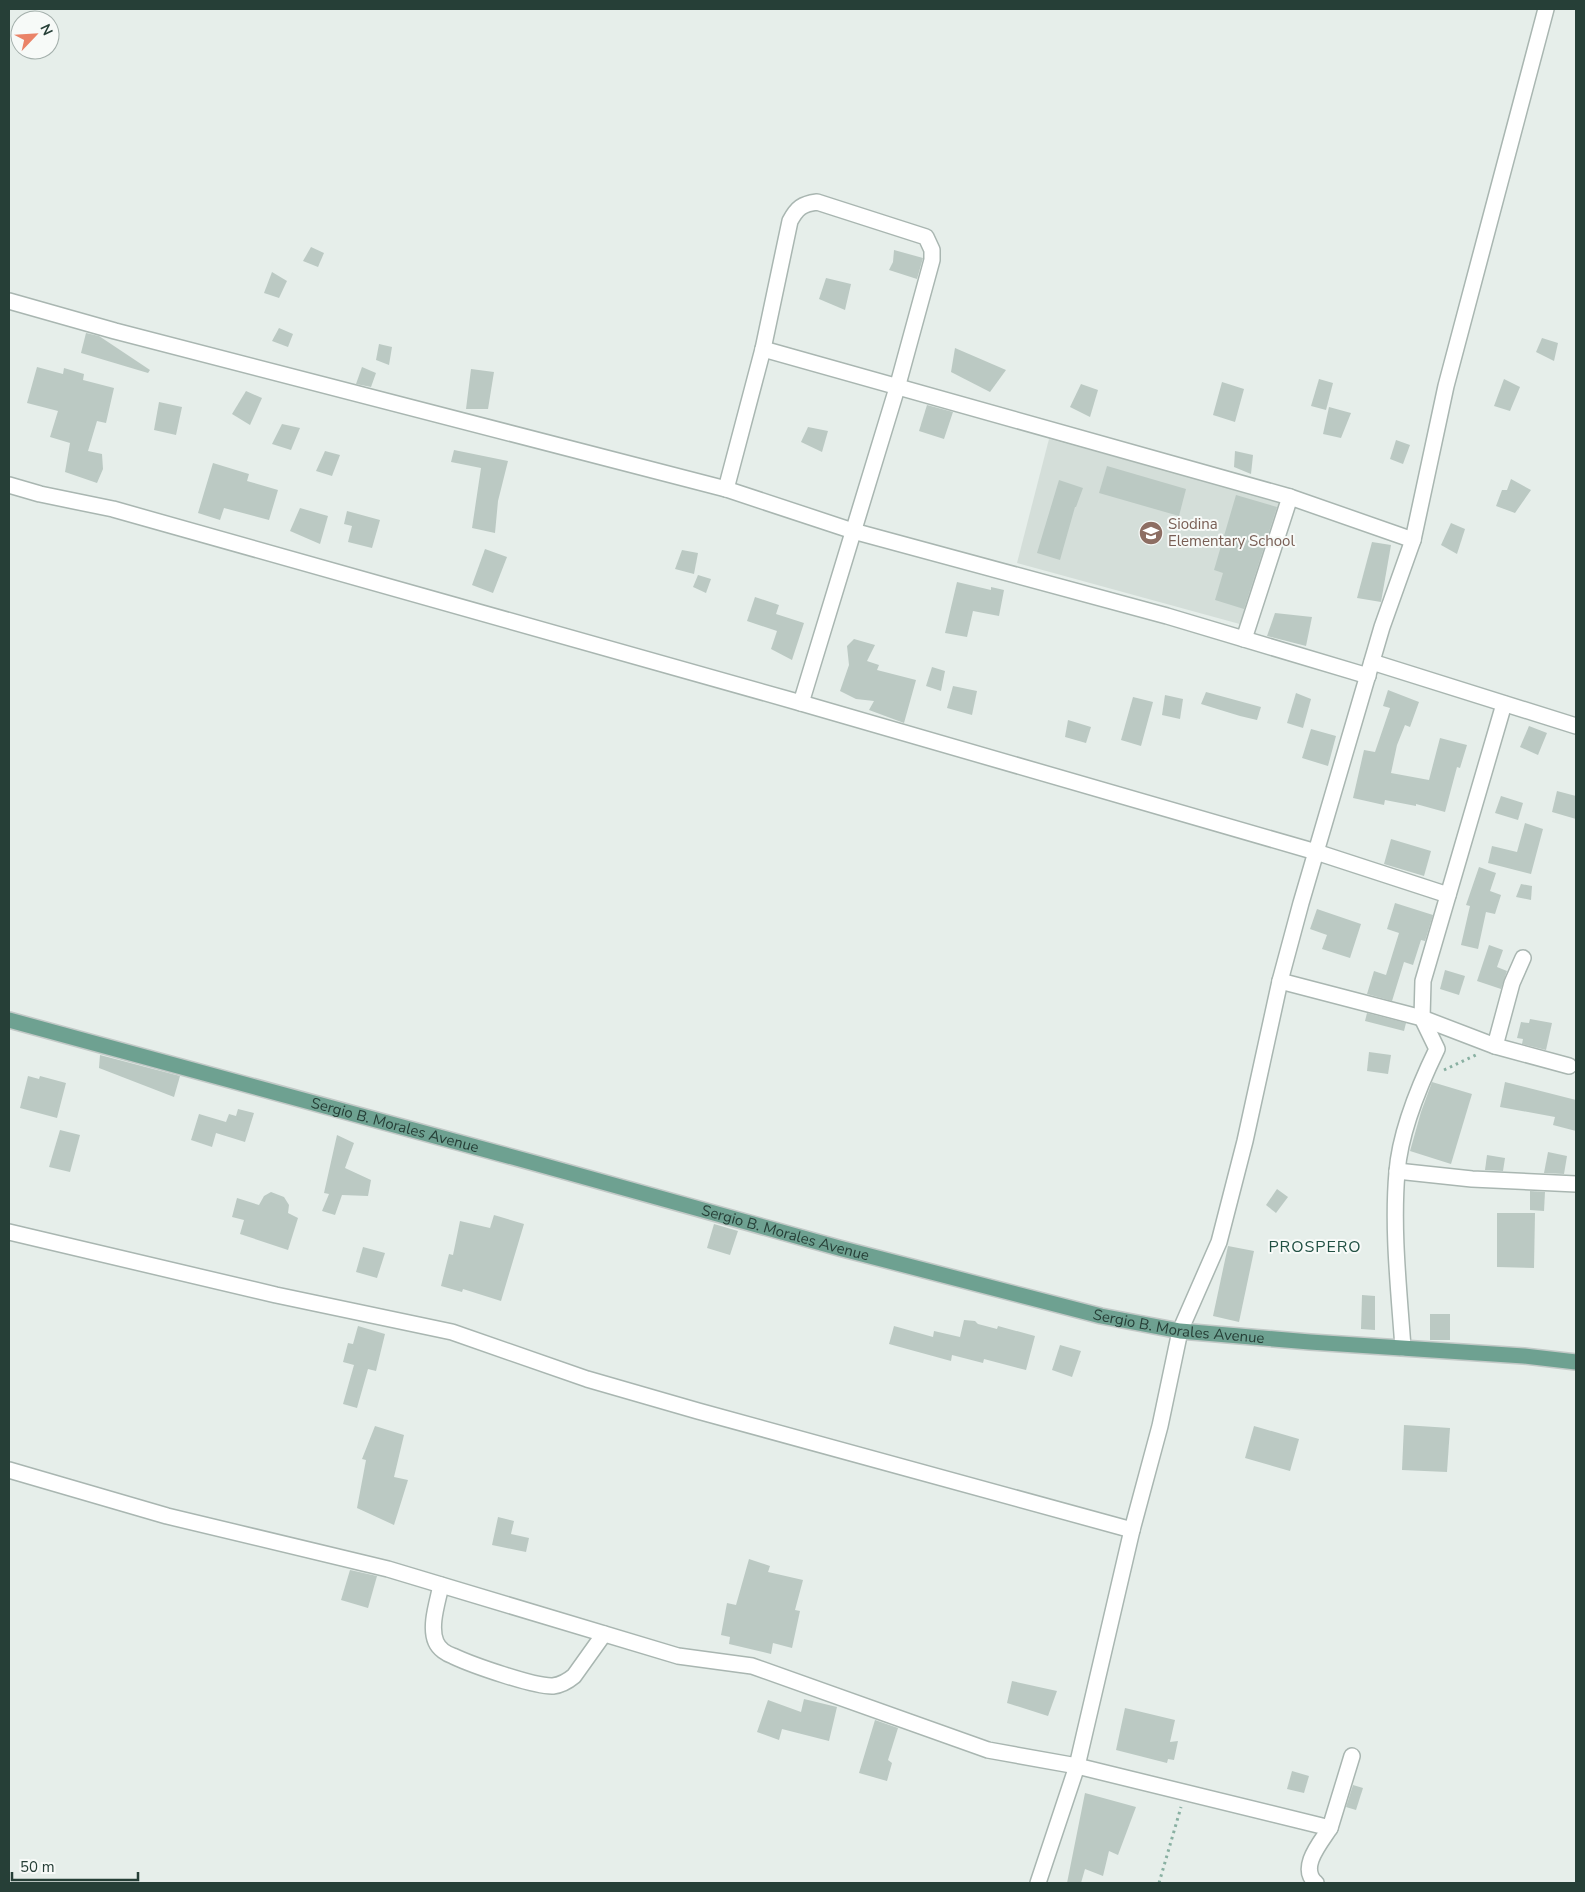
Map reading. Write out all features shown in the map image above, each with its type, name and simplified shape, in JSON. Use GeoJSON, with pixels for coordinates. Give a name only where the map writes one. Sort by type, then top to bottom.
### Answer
{"type":"FeatureCollection","features":[{"type":"Feature","properties":{"kind":"main road","name":"Sergio B. Morales Avenue"},"geometry":{"type":"LineString","coordinates":[[9,1020],[1010,1293],[1101,1316],[1180,1331],[1576,1362]]}},
{"type":"Feature","properties":{"kind":"street"},"geometry":{"type":"LineString","coordinates":[[1038,1883],[1077,1766],[1132,1530],[1160,1426],[1180,1331],[1219,1242],[1245,1141],[1280,981],[1372,662],[1413,540],[1446,386],[1546,9]]}},
{"type":"Feature","properties":{"kind":"street"},"geometry":{"type":"LineString","coordinates":[[726,489],[763,349],[790,221],[797,209],[806,203],[817,202],[926,237],[930,242],[932,260],[897,388],[801,703]]}},
{"type":"Feature","properties":{"kind":"street"},"geometry":{"type":"LineString","coordinates":[[9,302],[726,489],[853,531],[1167,616],[1368,676]]}},
{"type":"Feature","properties":{"kind":"street"},"geometry":{"type":"LineString","coordinates":[[763,349],[1290,497],[1413,540]]}},
{"type":"Feature","properties":{"kind":"street"},"geometry":{"type":"LineString","coordinates":[[9,485],[40,494],[113,509],[801,703],[1316,852],[1448,895]]}},
{"type":"Feature","properties":{"kind":"street"},"geometry":{"type":"LineString","coordinates":[[1244,640],[1290,497]]}},
{"type":"Feature","properties":{"kind":"street"},"geometry":{"type":"LineString","coordinates":[[1372,662],[1576,726]]}},
{"type":"Feature","properties":{"kind":"street"},"geometry":{"type":"LineString","coordinates":[[1403,1348],[1396,1240],[1397,1171],[1406,1129],[1422,1080],[1437,1049],[1422,1018],[1423,981],[1504,704]]}},
{"type":"Feature","properties":{"kind":"street"},"geometry":{"type":"LineString","coordinates":[[1495,1046],[1512,983],[1523,958]]}},
{"type":"Feature","properties":{"kind":"street"},"geometry":{"type":"LineString","coordinates":[[1280,981],[1422,1018],[1495,1046],[1569,1066]]}},
{"type":"Feature","properties":{"kind":"street"},"geometry":{"type":"LineString","coordinates":[[1397,1171],[1472,1180],[1576,1184]]}},
{"type":"Feature","properties":{"kind":"street"},"geometry":{"type":"LineString","coordinates":[[9,1232],[276,1295],[452,1332],[605,1384],[1132,1530]]}},
{"type":"Feature","properties":{"kind":"street"},"geometry":{"type":"LineString","coordinates":[[9,1470],[167,1516],[388,1569],[678,1656],[752,1666],[988,1750],[1077,1766],[1330,1828]]}},
{"type":"Feature","properties":{"kind":"street"},"geometry":{"type":"LineString","coordinates":[[441,1585],[435,1622],[436,1642],[440,1649],[452,1656],[484,1668],[538,1684],[552,1686],[560,1684],[574,1676],[604,1634]]}},
{"type":"Feature","properties":{"kind":"street"},"geometry":{"type":"LineString","coordinates":[[1316,1883],[1309,1874],[1309,1867],[1312,1857],[1330,1828],[1352,1756]]}},
{"type":"Feature","properties":{"kind":"path"},"geometry":{"type":"LineString","coordinates":[[1422,1080],[1495,1046]]}},
{"type":"Feature","properties":{"kind":"path"},"geometry":{"type":"LineString","coordinates":[[1159,1883],[1185,1794]]}},
{"type":"Feature","properties":{"kind":"shaded area","name":"Siodina Elementary School"},"geometry":{"type":"Polygon","coordinates":[[[1049,439],[1285,503],[1247,626],[1017,563],[1049,439]]]}},
{"type":"Feature","properties":{"kind":"building"},"geometry":{"type":"Polygon","coordinates":[[[311,247],[324,253],[318,267],[303,261],[311,247]]]}},
{"type":"Feature","properties":{"kind":"building"},"geometry":{"type":"Polygon","coordinates":[[[894,250],[923,258],[917,279],[889,270],[893,262],[894,250]]]}},
{"type":"Feature","properties":{"kind":"building"},"geometry":{"type":"Polygon","coordinates":[[[272,272],[287,281],[279,298],[264,293],[272,272]]]}},
{"type":"Feature","properties":{"kind":"building"},"geometry":{"type":"Polygon","coordinates":[[[826,278],[851,284],[845,310],[819,299],[826,278]]]}},
{"type":"Feature","properties":{"kind":"building"},"geometry":{"type":"Polygon","coordinates":[[[279,328],[293,334],[288,347],[272,341],[279,328]]]}},
{"type":"Feature","properties":{"kind":"building"},"geometry":{"type":"Polygon","coordinates":[[[86,333],[99,336],[150,370],[148,373],[81,353],[86,333]]]}},
{"type":"Feature","properties":{"kind":"building"},"geometry":{"type":"Polygon","coordinates":[[[1542,338],[1558,343],[1554,361],[1536,352],[1542,338]]]}},
{"type":"Feature","properties":{"kind":"building"},"geometry":{"type":"Polygon","coordinates":[[[379,344],[392,347],[389,365],[376,360],[379,344]]]}},
{"type":"Feature","properties":{"kind":"building"},"geometry":{"type":"Polygon","coordinates":[[[955,348],[1006,370],[990,392],[951,372],[955,348]]]}},
{"type":"Feature","properties":{"kind":"building"},"geometry":{"type":"Polygon","coordinates":[[[37,367],[63,374],[64,368],[84,374],[83,380],[114,388],[106,423],[97,421],[88,451],[102,454],[103,469],[97,483],[65,472],[70,443],[50,437],[58,411],[27,403],[37,367]]]}},
{"type":"Feature","properties":{"kind":"building"},"geometry":{"type":"Polygon","coordinates":[[[362,367],[376,373],[371,387],[356,384],[362,367]]]}},
{"type":"Feature","properties":{"kind":"building"},"geometry":{"type":"Polygon","coordinates":[[[471,369],[494,372],[488,409],[466,409],[471,369]]]}},
{"type":"Feature","properties":{"kind":"building"},"geometry":{"type":"Polygon","coordinates":[[[1319,379],[1333,383],[1326,410],[1311,406],[1319,379]]]}},
{"type":"Feature","properties":{"kind":"building"},"geometry":{"type":"Polygon","coordinates":[[[1504,379],[1520,387],[1510,411],[1494,406],[1504,379]]]}},
{"type":"Feature","properties":{"kind":"building"},"geometry":{"type":"Polygon","coordinates":[[[1222,382],[1244,389],[1235,422],[1213,415],[1222,382]]]}},
{"type":"Feature","properties":{"kind":"building"},"geometry":{"type":"Polygon","coordinates":[[[1081,384],[1098,390],[1090,417],[1070,407],[1081,384]]]}},
{"type":"Feature","properties":{"kind":"building"},"geometry":{"type":"Polygon","coordinates":[[[246,391],[262,398],[250,425],[232,414],[246,391]]]}},
{"type":"Feature","properties":{"kind":"building"},"geometry":{"type":"Polygon","coordinates":[[[159,402],[182,407],[176,435],[154,430],[159,402]]]}},
{"type":"Feature","properties":{"kind":"building"},"geometry":{"type":"Polygon","coordinates":[[[927,405],[953,412],[944,439],[919,431],[927,405]]]}},
{"type":"Feature","properties":{"kind":"building"},"geometry":{"type":"Polygon","coordinates":[[[1329,407],[1351,413],[1341,438],[1323,434],[1329,407]]]}},
{"type":"Feature","properties":{"kind":"building"},"geometry":{"type":"Polygon","coordinates":[[[282,424],[300,428],[291,450],[272,444],[282,424]]]}},
{"type":"Feature","properties":{"kind":"building"},"geometry":{"type":"Polygon","coordinates":[[[808,427],[828,431],[822,452],[801,442],[808,427]]]}},
{"type":"Feature","properties":{"kind":"building"},"geometry":{"type":"Polygon","coordinates":[[[1396,440],[1410,445],[1403,464],[1390,459],[1396,440]]]}},
{"type":"Feature","properties":{"kind":"building"},"geometry":{"type":"Polygon","coordinates":[[[454,450],[508,461],[498,501],[495,533],[472,528],[481,468],[451,462],[454,450]]]}},
{"type":"Feature","properties":{"kind":"building"},"geometry":{"type":"Polygon","coordinates":[[[325,451],[340,455],[332,476],[316,471],[325,451]]]}},
{"type":"Feature","properties":{"kind":"building"},"geometry":{"type":"Polygon","coordinates":[[[1235,451],[1253,455],[1251,474],[1234,467],[1235,451]]]}},
{"type":"Feature","properties":{"kind":"building"},"geometry":{"type":"Polygon","coordinates":[[[213,463],[249,474],[247,481],[278,490],[269,520],[224,508],[220,520],[198,513],[213,463]]]}},
{"type":"Feature","properties":{"kind":"building"},"geometry":{"type":"Polygon","coordinates":[[[1107,466],[1186,489],[1179,516],[1099,493],[1107,466]]]}},
{"type":"Feature","properties":{"kind":"building"},"geometry":{"type":"Polygon","coordinates":[[[1511,479],[1531,490],[1515,513],[1496,506],[1502,490],[1507,490],[1511,479]]]}},
{"type":"Feature","properties":{"kind":"building"},"geometry":{"type":"Polygon","coordinates":[[[1059,480],[1083,488],[1075,507],[1060,560],[1037,553],[1059,480]]]}},
{"type":"Feature","properties":{"kind":"building"},"geometry":{"type":"Polygon","coordinates":[[[1236,495],[1277,507],[1244,609],[1215,600],[1223,573],[1214,570],[1236,495]]]}},
{"type":"Feature","properties":{"kind":"building"},"geometry":{"type":"Polygon","coordinates":[[[300,508],[328,516],[320,544],[290,531],[300,508]]]}},
{"type":"Feature","properties":{"kind":"building"},"geometry":{"type":"Polygon","coordinates":[[[347,511],[380,520],[372,548],[348,542],[352,526],[344,524],[347,511]]]}},
{"type":"Feature","properties":{"kind":"building"},"geometry":{"type":"Polygon","coordinates":[[[1451,523],[1465,529],[1457,554],[1441,545],[1451,523]]]}},
{"type":"Feature","properties":{"kind":"building"},"geometry":{"type":"Polygon","coordinates":[[[1372,542],[1391,545],[1381,602],[1357,598],[1372,542]]]}},
{"type":"Feature","properties":{"kind":"building"},"geometry":{"type":"Polygon","coordinates":[[[485,549],[507,557],[493,593],[472,585],[485,549]]]}},
{"type":"Feature","properties":{"kind":"building"},"geometry":{"type":"Polygon","coordinates":[[[682,550],[698,553],[694,574],[675,569],[682,550]]]}},
{"type":"Feature","properties":{"kind":"building"},"geometry":{"type":"Polygon","coordinates":[[[698,575],[711,579],[706,593],[693,587],[698,575]]]}},
{"type":"Feature","properties":{"kind":"building"},"geometry":{"type":"Polygon","coordinates":[[[957,582],[991,590],[991,587],[1004,590],[999,616],[973,611],[967,637],[945,633],[957,582]]]}},
{"type":"Feature","properties":{"kind":"building"},"geometry":{"type":"Polygon","coordinates":[[[755,597],[779,605],[776,614],[804,623],[792,660],[771,649],[777,631],[747,621],[755,597]]]}},
{"type":"Feature","properties":{"kind":"building"},"geometry":{"type":"Polygon","coordinates":[[[1275,613],[1312,617],[1306,646],[1267,636],[1275,613]]]}},
{"type":"Feature","properties":{"kind":"building"},"geometry":{"type":"Polygon","coordinates":[[[854,639],[875,645],[867,661],[879,665],[877,670],[916,680],[904,723],[869,710],[874,701],[856,699],[840,691],[849,665],[847,646],[854,639]]]}},
{"type":"Feature","properties":{"kind":"building"},"geometry":{"type":"Polygon","coordinates":[[[932,667],[945,671],[941,691],[926,686],[932,667]]]}},
{"type":"Feature","properties":{"kind":"building"},"geometry":{"type":"Polygon","coordinates":[[[953,686],[977,691],[972,715],[947,708],[953,686]]]}},
{"type":"Feature","properties":{"kind":"building"},"geometry":{"type":"Polygon","coordinates":[[[1388,690],[1419,702],[1410,727],[1405,725],[1397,745],[1391,773],[1429,780],[1440,738],[1467,745],[1460,768],[1457,767],[1445,812],[1416,804],[1416,806],[1385,800],[1384,805],[1353,798],[1364,750],[1375,752],[1390,708],[1383,706],[1388,690]]]}},
{"type":"Feature","properties":{"kind":"building"},"geometry":{"type":"Polygon","coordinates":[[[1206,692],[1261,707],[1257,720],[1201,704],[1206,692]]]}},
{"type":"Feature","properties":{"kind":"building"},"geometry":{"type":"Polygon","coordinates":[[[1296,693],[1311,699],[1303,728],[1287,723],[1296,693]]]}},
{"type":"Feature","properties":{"kind":"building"},"geometry":{"type":"Polygon","coordinates":[[[1165,695],[1183,699],[1180,719],[1162,715],[1165,695]]]}},
{"type":"Feature","properties":{"kind":"building"},"geometry":{"type":"Polygon","coordinates":[[[1133,697],[1153,702],[1141,746],[1121,740],[1133,697]]]}},
{"type":"Feature","properties":{"kind":"building"},"geometry":{"type":"Polygon","coordinates":[[[1068,720],[1091,727],[1086,743],[1065,737],[1068,720]]]}},
{"type":"Feature","properties":{"kind":"building"},"geometry":{"type":"Polygon","coordinates":[[[1529,726],[1547,733],[1538,755],[1520,747],[1529,726]]]}},
{"type":"Feature","properties":{"kind":"building"},"geometry":{"type":"Polygon","coordinates":[[[1311,729],[1336,736],[1328,766],[1302,758],[1311,729]]]}},
{"type":"Feature","properties":{"kind":"building"},"geometry":{"type":"Polygon","coordinates":[[[1557,791],[1576,796],[1576,819],[1552,812],[1557,791]]]}},
{"type":"Feature","properties":{"kind":"building"},"geometry":{"type":"Polygon","coordinates":[[[1501,796],[1523,803],[1518,820],[1495,813],[1501,796]]]}},
{"type":"Feature","properties":{"kind":"building"},"geometry":{"type":"Polygon","coordinates":[[[1525,823],[1543,829],[1531,874],[1488,863],[1492,846],[1517,852],[1525,823]]]}},
{"type":"Feature","properties":{"kind":"building"},"geometry":{"type":"Polygon","coordinates":[[[1391,839],[1431,851],[1424,876],[1384,864],[1391,839]]]}},
{"type":"Feature","properties":{"kind":"building"},"geometry":{"type":"Polygon","coordinates":[[[1479,867],[1496,873],[1490,891],[1501,895],[1495,914],[1486,912],[1478,949],[1461,945],[1470,906],[1466,905],[1479,867]]]}},
{"type":"Feature","properties":{"kind":"building"},"geometry":{"type":"Polygon","coordinates":[[[1521,884],[1532,886],[1531,900],[1516,897],[1521,884]]]}},
{"type":"Feature","properties":{"kind":"building"},"geometry":{"type":"Polygon","coordinates":[[[1395,903],[1433,915],[1425,941],[1421,940],[1413,965],[1404,962],[1392,1001],[1367,994],[1374,971],[1386,975],[1399,933],[1387,929],[1395,903]]]}},
{"type":"Feature","properties":{"kind":"building"},"geometry":{"type":"Polygon","coordinates":[[[1317,909],[1361,924],[1350,958],[1322,949],[1327,935],[1310,929],[1317,909]]]}},
{"type":"Feature","properties":{"kind":"building"},"geometry":{"type":"Polygon","coordinates":[[[1489,945],[1503,950],[1497,967],[1507,971],[1501,989],[1477,981],[1489,945]]]}},
{"type":"Feature","properties":{"kind":"building"},"geometry":{"type":"Polygon","coordinates":[[[1445,970],[1465,976],[1459,995],[1440,989],[1445,970]]]}},
{"type":"Feature","properties":{"kind":"building"},"geometry":{"type":"Polygon","coordinates":[[[1367,1013],[1406,1023],[1404,1031],[1365,1021],[1367,1013]]]}},
{"type":"Feature","properties":{"kind":"building"},"geometry":{"type":"Polygon","coordinates":[[[1530,1019],[1552,1023],[1546,1050],[1522,1044],[1523,1039],[1517,1038],[1521,1022],[1529,1023],[1530,1019]]]}},
{"type":"Feature","properties":{"kind":"building"},"geometry":{"type":"Polygon","coordinates":[[[1369,1052],[1391,1055],[1388,1074],[1367,1071],[1369,1052]]]}},
{"type":"Feature","properties":{"kind":"building"},"geometry":{"type":"Polygon","coordinates":[[[100,1055],[180,1076],[174,1097],[99,1068],[100,1055]]]}},
{"type":"Feature","properties":{"kind":"building"},"geometry":{"type":"Polygon","coordinates":[[[28,1076],[39,1079],[40,1076],[66,1083],[57,1118],[20,1108],[28,1076]]]}},
{"type":"Feature","properties":{"kind":"building"},"geometry":{"type":"Polygon","coordinates":[[[1432,1082],[1472,1094],[1451,1164],[1410,1151],[1432,1082]]]}},
{"type":"Feature","properties":{"kind":"building"},"geometry":{"type":"Polygon","coordinates":[[[1505,1082],[1576,1100],[1576,1131],[1553,1125],[1555,1117],[1500,1107],[1505,1082]]]}},
{"type":"Feature","properties":{"kind":"building"},"geometry":{"type":"Polygon","coordinates":[[[238,1109],[254,1113],[245,1142],[216,1133],[212,1147],[191,1140],[199,1114],[226,1122],[229,1114],[236,1116],[238,1109]]]}},
{"type":"Feature","properties":{"kind":"building"},"geometry":{"type":"Polygon","coordinates":[[[60,1130],[80,1135],[70,1172],[49,1167],[60,1130]]]}},
{"type":"Feature","properties":{"kind":"building"},"geometry":{"type":"Polygon","coordinates":[[[337,1135],[354,1143],[345,1168],[371,1180],[368,1196],[342,1195],[335,1215],[322,1211],[329,1194],[324,1193],[337,1135]]]}},
{"type":"Feature","properties":{"kind":"building"},"geometry":{"type":"Polygon","coordinates":[[[1548,1152],[1567,1156],[1564,1174],[1544,1173],[1548,1152]]]}},
{"type":"Feature","properties":{"kind":"building"},"geometry":{"type":"Polygon","coordinates":[[[1487,1155],[1505,1158],[1503,1171],[1485,1170],[1487,1155]]]}},
{"type":"Feature","properties":{"kind":"building"},"geometry":{"type":"Polygon","coordinates":[[[1277,1189],[1288,1197],[1276,1213],[1266,1205],[1277,1189]]]}},
{"type":"Feature","properties":{"kind":"building"},"geometry":{"type":"Polygon","coordinates":[[[1530,1191],[1545,1192],[1544,1211],[1530,1210],[1530,1191]]]}},
{"type":"Feature","properties":{"kind":"building"},"geometry":{"type":"Polygon","coordinates":[[[271,1192],[284,1197],[289,1205],[288,1213],[298,1218],[288,1250],[240,1234],[244,1220],[232,1217],[237,1198],[259,1205],[264,1196],[271,1192]]]}},
{"type":"Feature","properties":{"kind":"building"},"geometry":{"type":"Polygon","coordinates":[[[1497,1213],[1535,1213],[1534,1268],[1497,1267],[1497,1213]]]}},
{"type":"Feature","properties":{"kind":"building"},"geometry":{"type":"Polygon","coordinates":[[[494,1215],[524,1224],[501,1301],[463,1289],[462,1292],[441,1286],[449,1254],[453,1255],[460,1221],[490,1228],[494,1215]]]}},
{"type":"Feature","properties":{"kind":"building"},"geometry":{"type":"Polygon","coordinates":[[[714,1224],[738,1231],[730,1255],[707,1248],[714,1224]]]}},
{"type":"Feature","properties":{"kind":"building"},"geometry":{"type":"Polygon","coordinates":[[[1228,1246],[1254,1251],[1239,1322],[1213,1316],[1228,1246]]]}},
{"type":"Feature","properties":{"kind":"building"},"geometry":{"type":"Polygon","coordinates":[[[363,1247],[385,1253],[377,1278],[356,1272],[363,1247]]]}},
{"type":"Feature","properties":{"kind":"building"},"geometry":{"type":"Polygon","coordinates":[[[1362,1295],[1375,1296],[1375,1330],[1361,1329],[1362,1295]]]}},
{"type":"Feature","properties":{"kind":"building"},"geometry":{"type":"Polygon","coordinates":[[[1430,1314],[1450,1314],[1450,1340],[1430,1340],[1430,1314]]]}},
{"type":"Feature","properties":{"kind":"building"},"geometry":{"type":"Polygon","coordinates":[[[964,1320],[975,1321],[978,1324],[997,1329],[998,1326],[1035,1336],[1026,1370],[984,1359],[983,1363],[952,1355],[951,1361],[889,1344],[894,1326],[933,1337],[934,1331],[960,1337],[964,1320]]]}},
{"type":"Feature","properties":{"kind":"building"},"geometry":{"type":"Polygon","coordinates":[[[358,1326],[385,1334],[376,1371],[368,1369],[357,1408],[343,1404],[354,1365],[343,1362],[348,1343],[353,1344],[358,1326]]]}},
{"type":"Feature","properties":{"kind":"building"},"geometry":{"type":"Polygon","coordinates":[[[1060,1345],[1081,1351],[1072,1377],[1052,1370],[1060,1345]]]}},
{"type":"Feature","properties":{"kind":"building"},"geometry":{"type":"Polygon","coordinates":[[[1404,1425],[1450,1428],[1447,1472],[1402,1470],[1404,1425]]]}},
{"type":"Feature","properties":{"kind":"building"},"geometry":{"type":"Polygon","coordinates":[[[375,1426],[404,1435],[394,1477],[408,1480],[394,1525],[357,1508],[366,1460],[362,1459],[375,1426]]]}},
{"type":"Feature","properties":{"kind":"building"},"geometry":{"type":"Polygon","coordinates":[[[1254,1426],[1299,1439],[1290,1471],[1245,1458],[1254,1426]]]}},
{"type":"Feature","properties":{"kind":"building"},"geometry":{"type":"Polygon","coordinates":[[[498,1517],[514,1521],[511,1534],[529,1538],[526,1552],[492,1545],[498,1517]]]}},
{"type":"Feature","properties":{"kind":"building"},"geometry":{"type":"Polygon","coordinates":[[[749,1559],[770,1566],[768,1572],[803,1580],[795,1610],[800,1611],[792,1648],[773,1643],[771,1654],[729,1644],[730,1637],[721,1635],[727,1603],[736,1605],[749,1559]]]}},
{"type":"Feature","properties":{"kind":"building"},"geometry":{"type":"Polygon","coordinates":[[[350,1570],[377,1576],[368,1608],[341,1600],[350,1570]]]}},
{"type":"Feature","properties":{"kind":"building"},"geometry":{"type":"Polygon","coordinates":[[[1012,1681],[1057,1691],[1048,1716],[1007,1703],[1012,1681]]]}},
{"type":"Feature","properties":{"kind":"building"},"geometry":{"type":"Polygon","coordinates":[[[804,1699],[837,1707],[829,1741],[782,1729],[779,1740],[757,1732],[768,1700],[801,1712],[804,1699]]]}},
{"type":"Feature","properties":{"kind":"building"},"geometry":{"type":"Polygon","coordinates":[[[1125,1708],[1175,1720],[1170,1742],[1178,1741],[1174,1760],[1168,1759],[1167,1763],[1116,1750],[1125,1708]]]}},
{"type":"Feature","properties":{"kind":"building"},"geometry":{"type":"Polygon","coordinates":[[[875,1720],[898,1728],[888,1760],[892,1763],[887,1781],[859,1773],[875,1720]]]}},
{"type":"Feature","properties":{"kind":"building"},"geometry":{"type":"Polygon","coordinates":[[[1292,1771],[1309,1776],[1304,1793],[1287,1789],[1292,1771]]]}},
{"type":"Feature","properties":{"kind":"building"},"geometry":{"type":"Polygon","coordinates":[[[1353,1785],[1363,1788],[1356,1810],[1346,1807],[1353,1785]]]}},
{"type":"Feature","properties":{"kind":"building"},"geometry":{"type":"Polygon","coordinates":[[[1085,1793],[1136,1807],[1118,1855],[1109,1851],[1103,1876],[1085,1869],[1081,1883],[1067,1883],[1085,1793]]]}},
{"type":"Feature","properties":{"kind":"place","name":"Siodina Elementary School"},"geometry":{"type":"Point","coordinates":[1151,533]}},
{"type":"Feature","properties":{"kind":"district","name":"PROSPERO"},"geometry":{"type":"Point","coordinates":[1315,1246]}}]}
